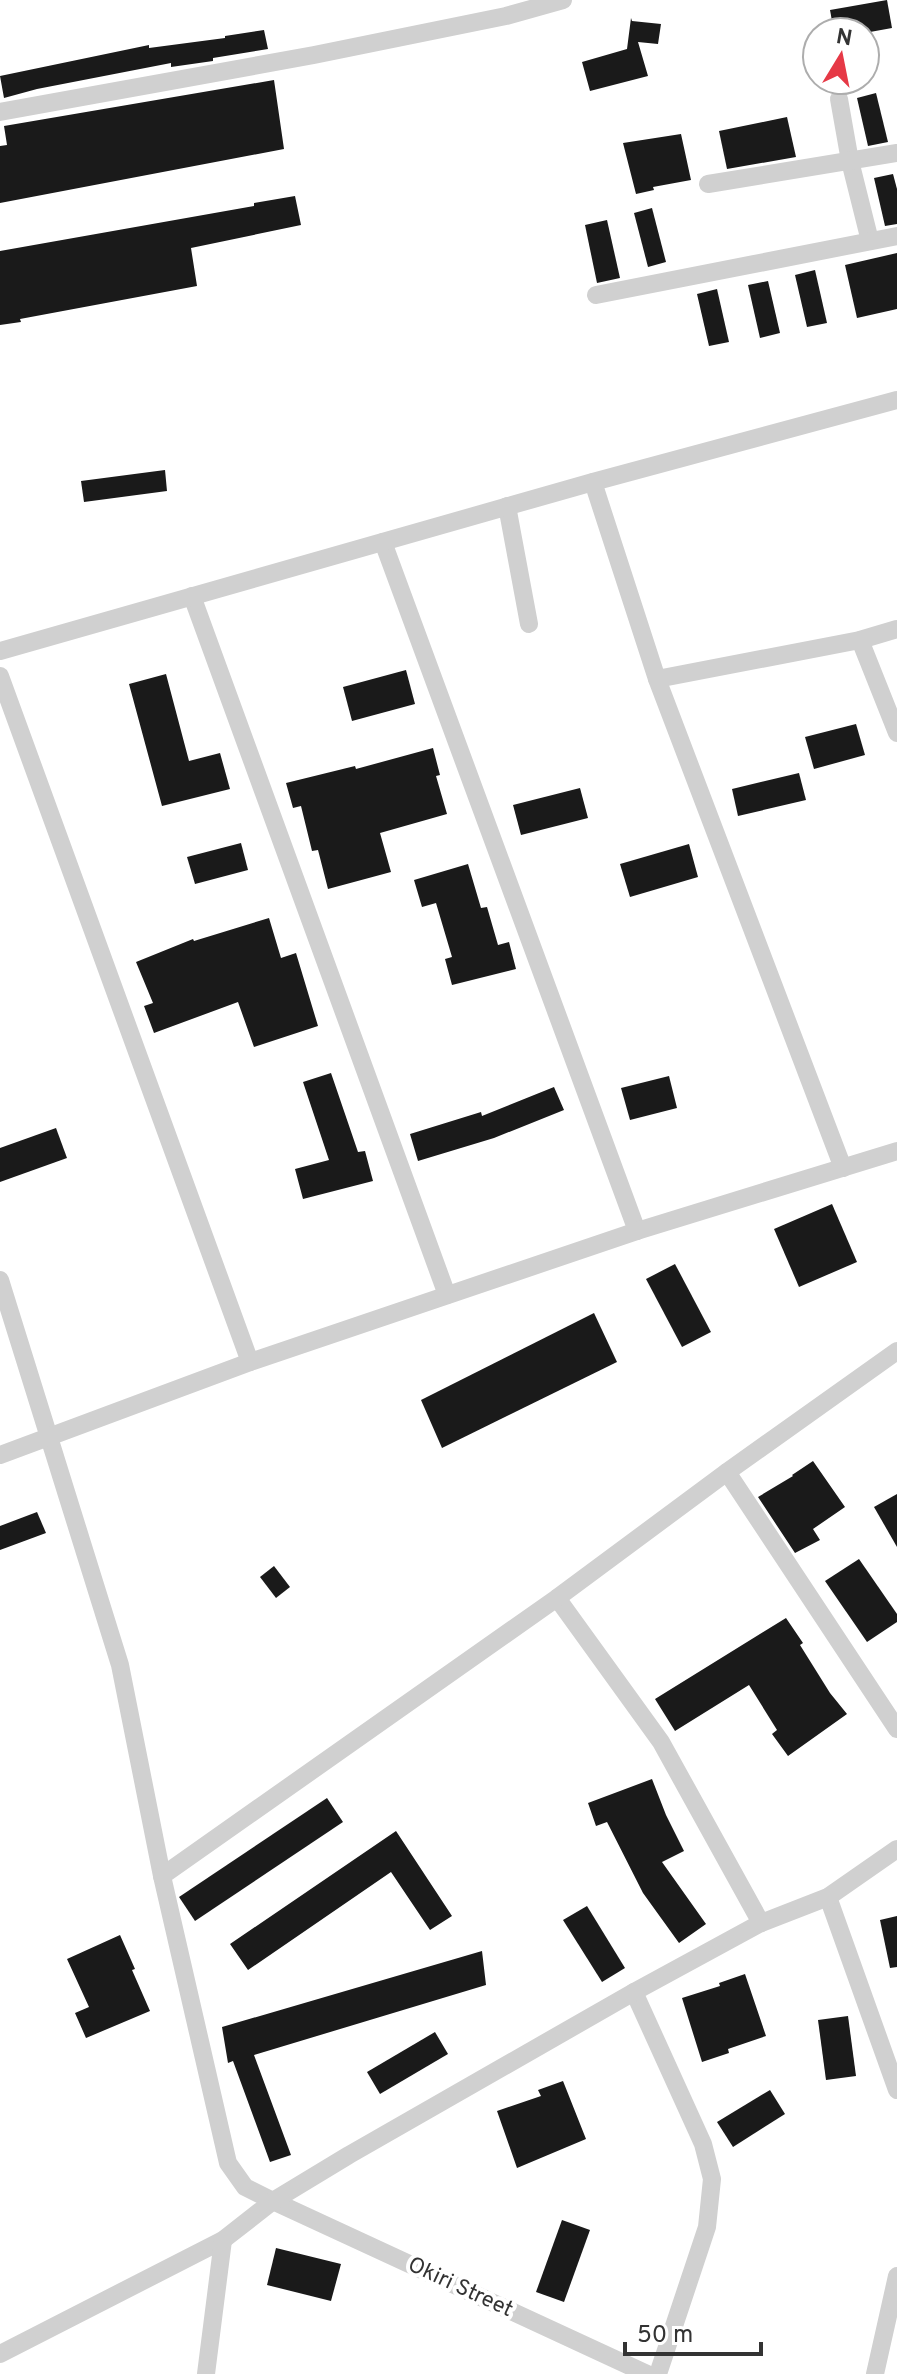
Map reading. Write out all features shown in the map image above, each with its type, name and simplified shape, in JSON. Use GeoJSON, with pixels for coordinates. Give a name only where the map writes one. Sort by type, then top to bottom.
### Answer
{"type":"FeatureCollection","features":[{"type":"Feature","properties":{"kind":"street"},"geometry":{"type":"LineString","coordinates":[[0,112],[314,55],[506,16],[563,0]]}},
{"type":"Feature","properties":{"kind":"street"},"geometry":{"type":"LineString","coordinates":[[839,99],[850,161],[870,241]]}},
{"type":"Feature","properties":{"kind":"street"},"geometry":{"type":"LineString","coordinates":[[708,184],[897,153]]}},
{"type":"Feature","properties":{"kind":"street"},"geometry":{"type":"LineString","coordinates":[[596,295],[897,236]]}},
{"type":"Feature","properties":{"kind":"street"},"geometry":{"type":"LineString","coordinates":[[0,651],[507,506],[897,400]]}},
{"type":"Feature","properties":{"kind":"street"},"geometry":{"type":"LineString","coordinates":[[593,482],[657,679],[843,1168]]}},
{"type":"Feature","properties":{"kind":"street"},"geometry":{"type":"LineString","coordinates":[[507,506],[529,624]]}},
{"type":"Feature","properties":{"kind":"street"},"geometry":{"type":"LineString","coordinates":[[383,542],[637,1231]]}},
{"type":"Feature","properties":{"kind":"street"},"geometry":{"type":"LineString","coordinates":[[192,596],[447,1295]]}},
{"type":"Feature","properties":{"kind":"street"},"geometry":{"type":"LineString","coordinates":[[657,679],[860,640],[897,629]]}},
{"type":"Feature","properties":{"kind":"street"},"geometry":{"type":"LineString","coordinates":[[860,640],[897,733]]}},
{"type":"Feature","properties":{"kind":"street"},"geometry":{"type":"LineString","coordinates":[[0,676],[250,1362]]}},
{"type":"Feature","properties":{"kind":"street"},"geometry":{"type":"LineString","coordinates":[[0,1455],[250,1362],[447,1295],[637,1231],[897,1151]]}},
{"type":"Feature","properties":{"kind":"street","name":"Okiri Street"},"geometry":{"type":"LineString","coordinates":[[0,1280],[120,1665],[162,1876],[228,2163],[245,2187],[647,2374]]}},
{"type":"Feature","properties":{"kind":"street"},"geometry":{"type":"LineString","coordinates":[[162,1876],[557,1598],[727,1472],[895,1357]]}},
{"type":"Feature","properties":{"kind":"street"},"geometry":{"type":"LineString","coordinates":[[727,1472],[897,1729]]}},
{"type":"Feature","properties":{"kind":"street"},"geometry":{"type":"LineString","coordinates":[[557,1598],[661,1742],[761,1923]]}},
{"type":"Feature","properties":{"kind":"street"},"geometry":{"type":"LineString","coordinates":[[0,2354],[223,2240],[273,2201],[634,1992],[761,1923],[828,1897],[897,1849]]}},
{"type":"Feature","properties":{"kind":"street"},"geometry":{"type":"LineString","coordinates":[[828,1897],[897,2090]]}},
{"type":"Feature","properties":{"kind":"street"},"geometry":{"type":"LineString","coordinates":[[634,1992],[703,2144],[712,2179],[707,2227],[658,2374]]}},
{"type":"Feature","properties":{"kind":"street"},"geometry":{"type":"LineString","coordinates":[[206,2374],[223,2240]]}},
{"type":"Feature","properties":{"kind":"street"},"geometry":{"type":"LineString","coordinates":[[875,2374],[897,2276]]}},
{"type":"Feature","properties":{"kind":"building"},"geometry":{"type":"Polygon","coordinates":[[[887,0],[892,28],[881,30],[881,16],[831,16],[830,10],[887,0]]]}},
{"type":"Feature","properties":{"kind":"building"},"geometry":{"type":"Polygon","coordinates":[[[631,18],[632,21],[661,24],[658,44],[638,42],[648,76],[590,91],[582,62],[627,49],[631,18]]]}},
{"type":"Feature","properties":{"kind":"building"},"geometry":{"type":"Polygon","coordinates":[[[264,30],[268,49],[213,58],[213,61],[171,67],[171,63],[4,98],[0,76],[149,45],[149,48],[264,30]]]}},
{"type":"Feature","properties":{"kind":"building"},"geometry":{"type":"Polygon","coordinates":[[[274,80],[284,149],[0,203],[0,146],[7,145],[4,126],[274,80]]]}},
{"type":"Feature","properties":{"kind":"building"},"geometry":{"type":"Polygon","coordinates":[[[877,96],[888,142],[868,146],[857,98],[877,96]]]}},
{"type":"Feature","properties":{"kind":"building"},"geometry":{"type":"Polygon","coordinates":[[[787,117],[796,157],[727,169],[719,131],[787,117]]]}},
{"type":"Feature","properties":{"kind":"building"},"geometry":{"type":"Polygon","coordinates":[[[681,134],[691,180],[653,187],[654,190],[636,194],[623,143],[681,134]]]}},
{"type":"Feature","properties":{"kind":"building"},"geometry":{"type":"Polygon","coordinates":[[[893,174],[897,189],[897,224],[885,226],[874,178],[893,174]]]}},
{"type":"Feature","properties":{"kind":"building"},"geometry":{"type":"Polygon","coordinates":[[[295,196],[301,225],[191,248],[197,286],[0,325],[0,251],[295,196]]]}},
{"type":"Feature","properties":{"kind":"building"},"geometry":{"type":"Polygon","coordinates":[[[652,208],[666,262],[648,267],[634,213],[652,208]]]}},
{"type":"Feature","properties":{"kind":"building"},"geometry":{"type":"Polygon","coordinates":[[[607,220],[620,278],[597,283],[585,225],[607,220]]]}},
{"type":"Feature","properties":{"kind":"building"},"geometry":{"type":"Polygon","coordinates":[[[897,253],[897,309],[857,318],[845,265],[897,253]]]}},
{"type":"Feature","properties":{"kind":"building"},"geometry":{"type":"Polygon","coordinates":[[[815,270],[827,323],[807,327],[795,275],[815,270]]]}},
{"type":"Feature","properties":{"kind":"building"},"geometry":{"type":"Polygon","coordinates":[[[768,281],[780,333],[760,338],[748,285],[768,281]]]}},
{"type":"Feature","properties":{"kind":"building"},"geometry":{"type":"Polygon","coordinates":[[[717,289],[729,342],[709,346],[697,294],[717,289]]]}},
{"type":"Feature","properties":{"kind":"building"},"geometry":{"type":"Polygon","coordinates":[[[165,470],[167,491],[84,502],[81,481],[165,470]]]}},
{"type":"Feature","properties":{"kind":"building"},"geometry":{"type":"Polygon","coordinates":[[[406,670],[415,704],[352,721],[343,687],[406,670]]]}},
{"type":"Feature","properties":{"kind":"building"},"geometry":{"type":"Polygon","coordinates":[[[166,674],[189,761],[220,753],[230,789],[162,806],[129,684],[166,674]]]}},
{"type":"Feature","properties":{"kind":"building"},"geometry":{"type":"Polygon","coordinates":[[[856,724],[865,755],[814,769],[805,737],[856,724]]]}},
{"type":"Feature","properties":{"kind":"building"},"geometry":{"type":"Polygon","coordinates":[[[433,748],[440,775],[436,776],[447,814],[380,833],[391,872],[328,889],[318,850],[312,851],[301,806],[293,808],[286,783],[355,766],[356,769],[433,748]]]}},
{"type":"Feature","properties":{"kind":"building"},"geometry":{"type":"Polygon","coordinates":[[[799,773],[806,800],[738,816],[732,789],[799,773]]]}},
{"type":"Feature","properties":{"kind":"building"},"geometry":{"type":"Polygon","coordinates":[[[580,788],[588,818],[521,835],[513,805],[580,788]]]}},
{"type":"Feature","properties":{"kind":"building"},"geometry":{"type":"Polygon","coordinates":[[[241,843],[248,870],[195,884],[187,857],[241,843]]]}},
{"type":"Feature","properties":{"kind":"building"},"geometry":{"type":"Polygon","coordinates":[[[689,844],[698,877],[630,897],[620,864],[689,844]]]}},
{"type":"Feature","properties":{"kind":"building"},"geometry":{"type":"Polygon","coordinates":[[[468,864],[481,908],[487,907],[498,945],[509,942],[516,969],[452,985],[445,959],[452,957],[436,903],[422,907],[414,880],[468,864]]]}},
{"type":"Feature","properties":{"kind":"building"},"geometry":{"type":"Polygon","coordinates":[[[269,918],[281,958],[296,953],[318,1026],[254,1047],[238,1002],[154,1033],[144,1006],[153,1003],[136,962],[193,939],[269,918]]]}},
{"type":"Feature","properties":{"kind":"building"},"geometry":{"type":"Polygon","coordinates":[[[331,1073],[358,1152],[365,1151],[373,1181],[303,1199],[295,1169],[329,1160],[303,1082],[331,1073]]]}},
{"type":"Feature","properties":{"kind":"building"},"geometry":{"type":"Polygon","coordinates":[[[669,1076],[677,1108],[630,1120],[621,1088],[669,1076]]]}},
{"type":"Feature","properties":{"kind":"building"},"geometry":{"type":"Polygon","coordinates":[[[554,1087],[564,1110],[494,1138],[418,1161],[410,1134],[481,1112],[482,1116],[554,1087]]]}},
{"type":"Feature","properties":{"kind":"building"},"geometry":{"type":"Polygon","coordinates":[[[56,1128],[67,1158],[0,1182],[0,1148],[56,1128]]]}},
{"type":"Feature","properties":{"kind":"building"},"geometry":{"type":"Polygon","coordinates":[[[832,1204],[857,1262],[799,1287],[774,1229],[832,1204]]]}},
{"type":"Feature","properties":{"kind":"building"},"geometry":{"type":"Polygon","coordinates":[[[675,1264],[711,1332],[682,1347],[646,1279],[675,1264]]]}},
{"type":"Feature","properties":{"kind":"building"},"geometry":{"type":"Polygon","coordinates":[[[594,1313],[617,1362],[442,1448],[421,1400],[594,1313]]]}},
{"type":"Feature","properties":{"kind":"building"},"geometry":{"type":"Polygon","coordinates":[[[813,1461],[845,1507],[813,1529],[820,1540],[795,1553],[758,1497],[813,1461]]]}},
{"type":"Feature","properties":{"kind":"building"},"geometry":{"type":"Polygon","coordinates":[[[897,1494],[897,1547],[874,1507],[897,1494]]]}},
{"type":"Feature","properties":{"kind":"building"},"geometry":{"type":"Polygon","coordinates":[[[37,1512],[46,1533],[0,1550],[0,1526],[37,1512]]]}},
{"type":"Feature","properties":{"kind":"building"},"geometry":{"type":"Polygon","coordinates":[[[859,1559],[897,1614],[897,1622],[867,1642],[825,1581],[859,1559]]]}},
{"type":"Feature","properties":{"kind":"building"},"geometry":{"type":"Polygon","coordinates":[[[274,1566],[290,1587],[276,1598],[260,1577],[274,1566]]]}},
{"type":"Feature","properties":{"kind":"building"},"geometry":{"type":"Polygon","coordinates":[[[786,1618],[830,1693],[847,1714],[788,1756],[772,1734],[777,1730],[749,1685],[675,1731],[655,1699],[786,1618]]]}},
{"type":"Feature","properties":{"kind":"building"},"geometry":{"type":"Polygon","coordinates":[[[652,1779],[684,1851],[662,1862],[706,1924],[679,1943],[643,1893],[607,1822],[596,1826],[588,1803],[652,1779]]]}},
{"type":"Feature","properties":{"kind":"building"},"geometry":{"type":"Polygon","coordinates":[[[327,1798],[343,1822],[195,1921],[179,1897],[327,1798]]]}},
{"type":"Feature","properties":{"kind":"building"},"geometry":{"type":"Polygon","coordinates":[[[396,1831],[452,1916],[430,1930],[391,1872],[248,1970],[230,1944],[396,1831]]]}},
{"type":"Feature","properties":{"kind":"building"},"geometry":{"type":"Polygon","coordinates":[[[587,1906],[625,1968],[602,1982],[563,1920],[587,1906]]]}},
{"type":"Feature","properties":{"kind":"building"},"geometry":{"type":"Polygon","coordinates":[[[897,1916],[897,1967],[890,1968],[880,1920],[897,1916]]]}},
{"type":"Feature","properties":{"kind":"building"},"geometry":{"type":"Polygon","coordinates":[[[120,1935],[150,2011],[86,2038],[75,2013],[89,2007],[67,1959],[120,1935]]]}},
{"type":"Feature","properties":{"kind":"building"},"geometry":{"type":"Polygon","coordinates":[[[482,1951],[486,1985],[254,2055],[291,2155],[270,2162],[233,2061],[228,2063],[222,2027],[482,1951]]]}},
{"type":"Feature","properties":{"kind":"building"},"geometry":{"type":"Polygon","coordinates":[[[745,1974],[766,2036],[702,2062],[682,1998],[745,1974]]]}},
{"type":"Feature","properties":{"kind":"building"},"geometry":{"type":"Polygon","coordinates":[[[848,2016],[856,2076],[826,2080],[818,2020],[848,2016]]]}},
{"type":"Feature","properties":{"kind":"building"},"geometry":{"type":"Polygon","coordinates":[[[435,2032],[448,2054],[380,2094],[367,2072],[435,2032]]]}},
{"type":"Feature","properties":{"kind":"building"},"geometry":{"type":"Polygon","coordinates":[[[563,2081],[586,2139],[517,2168],[497,2111],[541,2096],[538,2090],[563,2081]]]}},
{"type":"Feature","properties":{"kind":"building"},"geometry":{"type":"Polygon","coordinates":[[[770,2090],[785,2114],[733,2147],[717,2122],[770,2090]]]}},
{"type":"Feature","properties":{"kind":"building"},"geometry":{"type":"Polygon","coordinates":[[[562,2220],[590,2230],[564,2302],[536,2292],[562,2220]]]}},
{"type":"Feature","properties":{"kind":"building"},"geometry":{"type":"Polygon","coordinates":[[[276,2248],[341,2264],[331,2301],[267,2285],[276,2248]]]}}]}
